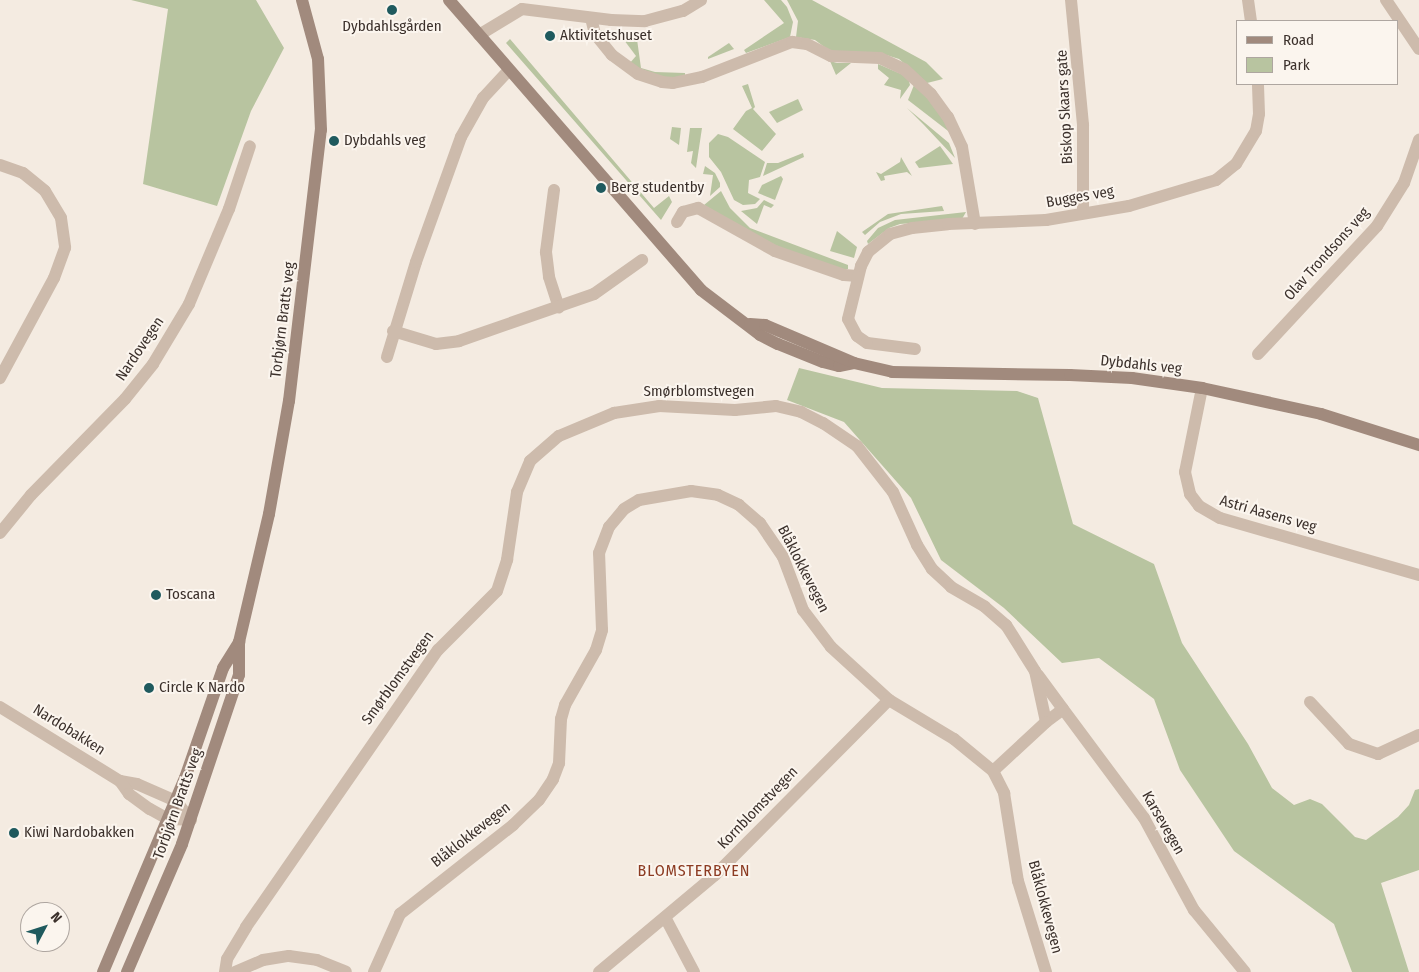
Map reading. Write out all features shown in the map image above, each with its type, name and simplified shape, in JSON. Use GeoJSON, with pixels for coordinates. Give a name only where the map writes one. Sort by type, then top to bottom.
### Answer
{"type":"FeatureCollection","features":[{"type":"Feature","properties":{"kind":"main road","name":"Torbjørn Bratts veg"},"geometry":{"type":"LineString","coordinates":[[127,972],[191,820],[239,675],[239,642],[269,514],[289,401],[321,130],[318,59],[302,0]]}},
{"type":"Feature","properties":{"kind":"main road","name":"Dybdahls veg"},"geometry":{"type":"LineString","coordinates":[[449,0],[684,273],[719,304],[750,324],[765,325],[854,364],[913,374],[1070,375],[1132,378],[1202,388],[1321,414],[1419,445]]}},
{"type":"Feature","properties":{"kind":"main road","name":"Torbjørn Bratts veg"},"geometry":{"type":"LineString","coordinates":[[103,972],[176,800],[223,668],[239,642]]}},
{"type":"Feature","properties":{"kind":"street"},"geometry":{"type":"LineString","coordinates":[[479,35],[522,9],[630,21],[659,19],[683,11],[701,0]]}},
{"type":"Feature","properties":{"kind":"street","name":"Biskop Skaars gate"},"geometry":{"type":"LineString","coordinates":[[1071,0],[1084,124],[1083,213]]}},
{"type":"Feature","properties":{"kind":"street"},"geometry":{"type":"LineString","coordinates":[[1248,0],[1251,20]]}},
{"type":"Feature","properties":{"kind":"street"},"geometry":{"type":"LineString","coordinates":[[1386,0],[1419,48]]}},
{"type":"Feature","properties":{"kind":"street"},"geometry":{"type":"LineString","coordinates":[[591,18],[595,34],[612,55],[638,74],[662,82],[679,83],[702,77],[792,42],[807,44],[831,56],[880,58],[897,65],[918,80],[948,117],[962,147],[975,224]]}},
{"type":"Feature","properties":{"kind":"street"},"geometry":{"type":"LineString","coordinates":[[387,357],[462,137],[483,98],[509,70]]}},
{"type":"Feature","properties":{"kind":"street","name":"Bugges veg"},"geometry":{"type":"LineString","coordinates":[[915,349],[866,343],[857,336],[848,319],[858,276],[868,252],[890,234],[912,228],[1046,220],[1164,197],[1216,180],[1226,173],[1248,148],[1256,131],[1259,114],[1258,85]]}},
{"type":"Feature","properties":{"kind":"street","name":"Olav Trondsons veg"},"geometry":{"type":"LineString","coordinates":[[1258,354],[1377,226],[1404,183],[1419,140]]}},
{"type":"Feature","properties":{"kind":"street","name":"Nardovegen"},"geometry":{"type":"LineString","coordinates":[[0,533],[31,495],[125,399],[153,364],[189,304],[229,209],[250,146]]}},
{"type":"Feature","properties":{"kind":"street"},"geometry":{"type":"LineString","coordinates":[[0,165],[23,173],[45,191],[61,218],[65,248],[54,278],[0,378]]}},
{"type":"Feature","properties":{"kind":"street"},"geometry":{"type":"LineString","coordinates":[[554,190],[546,252],[549,277],[560,307]]}},
{"type":"Feature","properties":{"kind":"street"},"geometry":{"type":"LineString","coordinates":[[677,222],[683,212],[698,208],[775,251],[836,273],[858,276]]}},
{"type":"Feature","properties":{"kind":"street"},"geometry":{"type":"LineString","coordinates":[[394,332],[424,342],[446,344],[594,294],[642,260]]}},
{"type":"Feature","properties":{"kind":"street","name":"Astri Aasens veg"},"geometry":{"type":"LineString","coordinates":[[1202,388],[1186,472],[1190,494],[1199,506],[1220,518],[1419,576]]}},
{"type":"Feature","properties":{"kind":"street","name":"Smørblomstvegen"},"geometry":{"type":"LineString","coordinates":[[226,972],[227,960],[246,927],[438,650],[497,591],[507,560],[516,492],[530,461],[554,439],[596,419],[629,410],[659,406],[735,410],[776,406],[801,412],[823,423],[857,446],[884,478],[932,569],[950,587],[985,607],[1006,625],[1035,671],[1064,709]]}},
{"type":"Feature","properties":{"kind":"street","name":"Blåklokkevegen"},"geometry":{"type":"LineString","coordinates":[[374,972],[400,914],[513,825],[539,800],[553,779],[559,763],[561,719],[565,705],[596,650],[602,630],[600,545],[608,527],[632,504],[665,493],[691,491],[718,495],[743,508],[775,543],[803,610],[821,635],[889,700],[954,739],[993,771],[1004,793],[1018,881],[1046,972]]}},
{"type":"Feature","properties":{"kind":"street","name":"Smørblomstvegen"},"geometry":{"type":"LineString","coordinates":[[1035,671],[1046,722]]}},
{"type":"Feature","properties":{"kind":"street","name":"Kornblomstvegen"},"geometry":{"type":"LineString","coordinates":[[599,972],[666,919],[720,870],[889,700]]}},
{"type":"Feature","properties":{"kind":"street"},"geometry":{"type":"LineString","coordinates":[[1310,702],[1349,744],[1378,754],[1419,735]]}},
{"type":"Feature","properties":{"kind":"street","name":"Nardobakken"},"geometry":{"type":"LineString","coordinates":[[0,707],[120,781],[137,784],[176,800]]}},
{"type":"Feature","properties":{"kind":"street"},"geometry":{"type":"LineString","coordinates":[[993,771],[1046,722],[1064,709]]}},
{"type":"Feature","properties":{"kind":"street","name":"Karsevegen"},"geometry":{"type":"LineString","coordinates":[[1064,709],[1144,818],[1194,910],[1245,972]]}},
{"type":"Feature","properties":{"kind":"street","name":"Nardobakken"},"geometry":{"type":"LineString","coordinates":[[120,781],[129,794],[168,819]]}},
{"type":"Feature","properties":{"kind":"street"},"geometry":{"type":"LineString","coordinates":[[176,800],[191,820]]}},
{"type":"Feature","properties":{"kind":"street"},"geometry":{"type":"LineString","coordinates":[[168,819],[191,820]]}},
{"type":"Feature","properties":{"kind":"street"},"geometry":{"type":"LineString","coordinates":[[666,919],[694,972]]}},
{"type":"Feature","properties":{"kind":"street"},"geometry":{"type":"LineString","coordinates":[[235,972],[263,960],[289,956],[317,960],[346,972]]}},
{"type":"Feature","properties":{"kind":"green space"},"geometry":{"type":"Polygon","coordinates":[[[131,0],[256,0],[284,48],[251,111],[217,206],[143,184],[168,9],[131,0]]]}},
{"type":"Feature","properties":{"kind":"green space"},"geometry":{"type":"Polygon","coordinates":[[[764,0],[781,0],[787,7],[793,22],[790,37],[746,53],[744,50],[784,23],[764,0]]]}},
{"type":"Feature","properties":{"kind":"green space"},"geometry":{"type":"Polygon","coordinates":[[[787,0],[812,0],[926,62],[943,79],[927,83],[899,59],[880,53],[831,52],[815,40],[796,37],[798,21],[787,0]]]}},
{"type":"Feature","properties":{"kind":"green space"},"geometry":{"type":"Polygon","coordinates":[[[599,30],[636,32],[641,68],[655,72],[685,73],[685,77],[661,77],[629,64],[636,56],[618,32],[606,40],[599,30]]]}},
{"type":"Feature","properties":{"kind":"green space"},"geometry":{"type":"Polygon","coordinates":[[[510,39],[654,208],[669,196],[672,202],[661,220],[506,43],[510,39]]]}},
{"type":"Feature","properties":{"kind":"green space"},"geometry":{"type":"Polygon","coordinates":[[[729,43],[734,49],[708,59],[708,57],[729,43]]]}},
{"type":"Feature","properties":{"kind":"green space"},"geometry":{"type":"Polygon","coordinates":[[[830,61],[837,63],[851,63],[836,75],[830,61]]]}},
{"type":"Feature","properties":{"kind":"green space"},"geometry":{"type":"Polygon","coordinates":[[[878,64],[908,77],[910,85],[900,99],[901,90],[884,85],[889,78],[878,69],[878,64]]]}},
{"type":"Feature","properties":{"kind":"green space"},"geometry":{"type":"Polygon","coordinates":[[[748,84],[755,107],[753,109],[776,134],[762,151],[733,129],[746,111],[752,108],[742,86],[748,84]]]}},
{"type":"Feature","properties":{"kind":"green space"},"geometry":{"type":"Polygon","coordinates":[[[914,85],[931,100],[952,134],[908,100],[914,85]]]}},
{"type":"Feature","properties":{"kind":"green space"},"geometry":{"type":"Polygon","coordinates":[[[798,99],[803,110],[777,123],[769,112],[798,99]]]}},
{"type":"Feature","properties":{"kind":"green space"},"geometry":{"type":"Polygon","coordinates":[[[907,108],[949,143],[955,158],[924,125],[907,108]]]}},
{"type":"Feature","properties":{"kind":"green space"},"geometry":{"type":"Polygon","coordinates":[[[672,127],[681,128],[679,145],[670,139],[672,127]]]}},
{"type":"Feature","properties":{"kind":"green space"},"geometry":{"type":"Polygon","coordinates":[[[690,128],[702,128],[696,168],[691,163],[693,151],[687,152],[690,128]]]}},
{"type":"Feature","properties":{"kind":"green space"},"geometry":{"type":"Polygon","coordinates":[[[718,134],[728,137],[765,162],[760,177],[749,180],[748,193],[760,199],[755,204],[743,205],[734,200],[721,172],[709,157],[709,143],[718,134]]]}},
{"type":"Feature","properties":{"kind":"green space"},"geometry":{"type":"Polygon","coordinates":[[[940,146],[953,164],[919,168],[915,162],[940,146]]]}},
{"type":"Feature","properties":{"kind":"green space"},"geometry":{"type":"Polygon","coordinates":[[[803,153],[804,157],[763,176],[767,163],[778,163],[803,153]]]}},
{"type":"Feature","properties":{"kind":"green space"},"geometry":{"type":"Polygon","coordinates":[[[901,157],[912,176],[907,172],[884,176],[885,180],[881,181],[876,172],[881,174],[900,162],[901,157]]]}},
{"type":"Feature","properties":{"kind":"green space"},"geometry":{"type":"Polygon","coordinates":[[[705,166],[715,173],[720,183],[720,187],[710,196],[713,175],[703,174],[705,166]]]}},
{"type":"Feature","properties":{"kind":"green space"},"geometry":{"type":"Polygon","coordinates":[[[781,176],[783,179],[775,200],[758,193],[762,185],[781,176]]]}},
{"type":"Feature","properties":{"kind":"green space"},"geometry":{"type":"Polygon","coordinates":[[[721,191],[730,208],[750,228],[848,265],[848,269],[840,270],[774,247],[704,205],[721,191]]]}},
{"type":"Feature","properties":{"kind":"green space"},"geometry":{"type":"Polygon","coordinates":[[[764,200],[774,205],[771,208],[764,205],[757,224],[741,211],[757,208],[764,200]]]}},
{"type":"Feature","properties":{"kind":"green space"},"geometry":{"type":"Polygon","coordinates":[[[942,206],[944,211],[901,214],[880,222],[865,235],[862,232],[888,214],[942,206]]]}},
{"type":"Feature","properties":{"kind":"green space"},"geometry":{"type":"Polygon","coordinates":[[[966,212],[962,219],[900,224],[889,228],[868,244],[867,241],[878,228],[895,220],[966,212]]]}},
{"type":"Feature","properties":{"kind":"green space"},"geometry":{"type":"Polygon","coordinates":[[[837,231],[857,247],[854,258],[830,251],[837,231]]]}},
{"type":"Feature","properties":{"kind":"green space"},"geometry":{"type":"Polygon","coordinates":[[[799,368],[882,388],[1017,391],[1038,398],[1073,524],[1154,564],[1182,643],[1248,744],[1272,788],[1294,805],[1310,799],[1322,804],[1355,837],[1366,840],[1398,817],[1409,805],[1415,790],[1419,789],[1419,870],[1381,883],[1409,972],[1352,972],[1334,924],[1234,851],[1180,770],[1154,699],[1099,658],[1062,663],[1004,608],[941,560],[911,498],[844,422],[787,400],[799,368]]]}},
{"type":"Feature","properties":{"kind":"place","name":"Dybdahlsgården"},"geometry":{"type":"Point","coordinates":[392,10]}},
{"type":"Feature","properties":{"kind":"place","name":"Aktivitetshuset"},"geometry":{"type":"Point","coordinates":[550,36]}},
{"type":"Feature","properties":{"kind":"place","name":"Dybdahls veg"},"geometry":{"type":"Point","coordinates":[334,141]}},
{"type":"Feature","properties":{"kind":"place","name":"Berg studentby"},"geometry":{"type":"Point","coordinates":[601,188]}},
{"type":"Feature","properties":{"kind":"place","name":"Toscana"},"geometry":{"type":"Point","coordinates":[156,595]}},
{"type":"Feature","properties":{"kind":"place","name":"Circle K Nardo"},"geometry":{"type":"Point","coordinates":[149,688]}},
{"type":"Feature","properties":{"kind":"place","name":"Kiwi Nardobakken"},"geometry":{"type":"Point","coordinates":[14,833]}},
{"type":"Feature","properties":{"kind":"district","name":"BLOMSTERBYEN"},"geometry":{"type":"Point","coordinates":[694,871]}}]}
